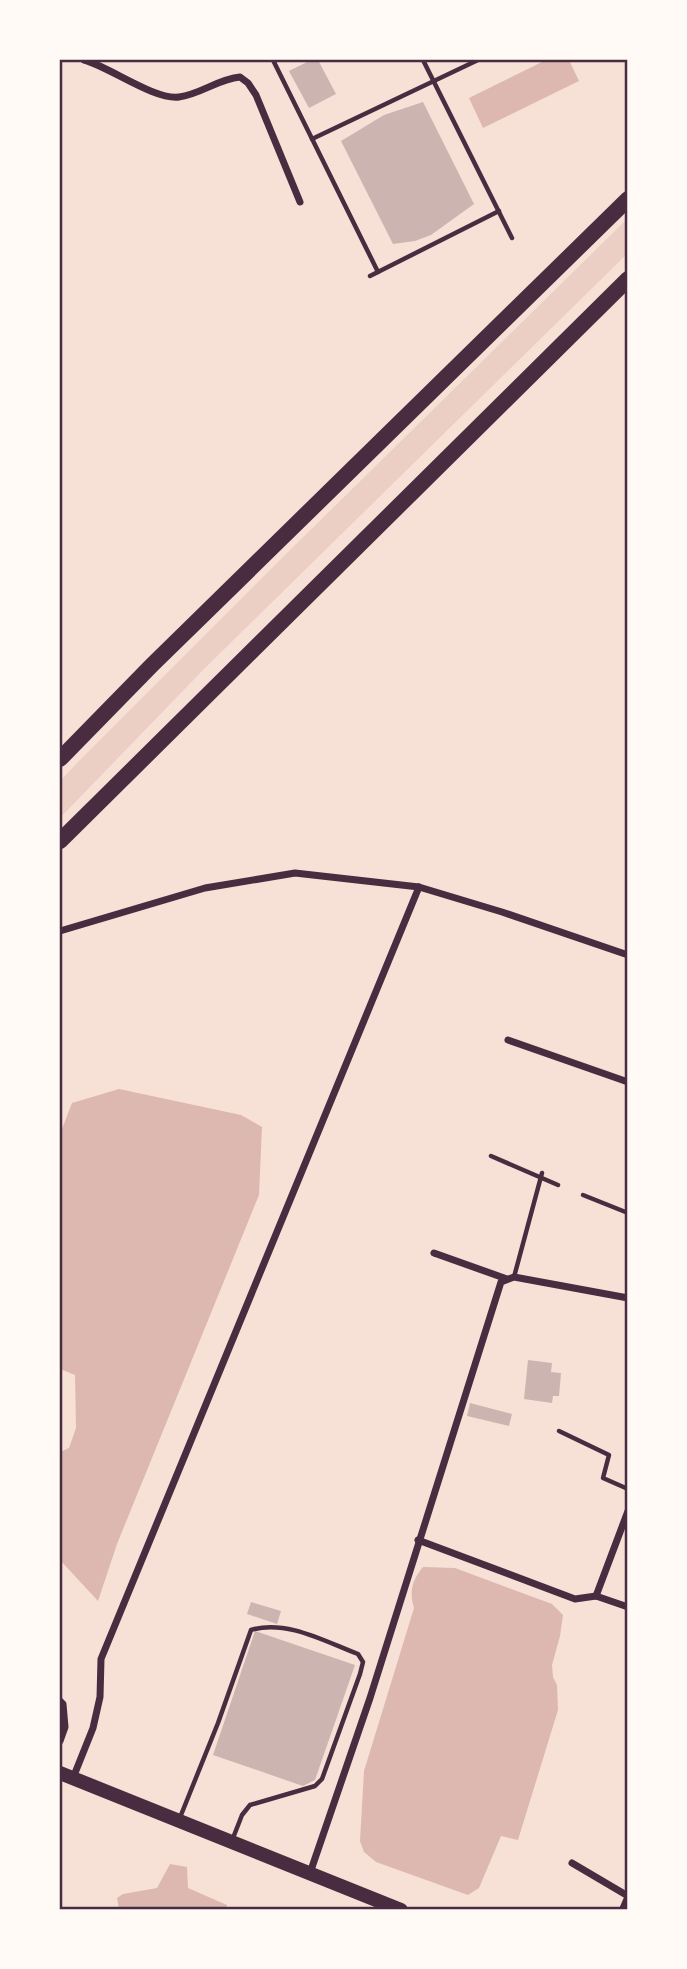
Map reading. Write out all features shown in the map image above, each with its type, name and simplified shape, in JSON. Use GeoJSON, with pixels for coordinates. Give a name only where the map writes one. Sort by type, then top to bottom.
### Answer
{"type":"FeatureCollection","features":[{"type":"Feature","properties":{"kind":"highway"},"geometry":{"type":"LineString","coordinates":[[60,759],[152,665],[628,199]]}},
{"type":"Feature","properties":{"kind":"highway"},"geometry":{"type":"LineString","coordinates":[[60,841],[628,279]]}},
{"type":"Feature","properties":{"kind":"main road"},"geometry":{"type":"LineString","coordinates":[[63,1775],[401,1909]]}},
{"type":"Feature","properties":{"kind":"street"},"geometry":{"type":"LineString","coordinates":[[84,60],[168,97],[197,92],[232,78],[244,79],[260,104],[300,202]]}},
{"type":"Feature","properties":{"kind":"street"},"geometry":{"type":"LineString","coordinates":[[60,931],[205,888],[295,873],[419,887],[628,955]]}},
{"type":"Feature","properties":{"kind":"street"},"geometry":{"type":"LineString","coordinates":[[63,1775],[93,1728],[100,1697],[101,1659],[419,887]]}},
{"type":"Feature","properties":{"kind":"street"},"geometry":{"type":"LineString","coordinates":[[508,1040],[628,1082]]}},
{"type":"Feature","properties":{"kind":"street"},"geometry":{"type":"LineString","coordinates":[[434,1253],[511,1278],[628,1298]]}},
{"type":"Feature","properties":{"kind":"street"},"geometry":{"type":"LineString","coordinates":[[310,1873],[370,1698],[496,1293],[501,1282],[511,1278]]}},
{"type":"Feature","properties":{"kind":"street"},"geometry":{"type":"LineString","coordinates":[[596,1596],[628,1511]]}},
{"type":"Feature","properties":{"kind":"street"},"geometry":{"type":"LineString","coordinates":[[418,1540],[575,1600],[596,1596],[628,1607]]}},
{"type":"Feature","properties":{"kind":"street"},"geometry":{"type":"LineString","coordinates":[[60,1701],[63,1704],[65,1727],[60,1741]]}},
{"type":"Feature","properties":{"kind":"street"},"geometry":{"type":"LineString","coordinates":[[572,1863],[628,1896]]}},
{"type":"Feature","properties":{"kind":"lane"},"geometry":{"type":"LineString","coordinates":[[273,60],[378,272]]}},
{"type":"Feature","properties":{"kind":"lane"},"geometry":{"type":"LineString","coordinates":[[423,60],[512,238]]}},
{"type":"Feature","properties":{"kind":"lane"},"geometry":{"type":"LineString","coordinates":[[312,139],[478,60]]}},
{"type":"Feature","properties":{"kind":"lane"},"geometry":{"type":"LineString","coordinates":[[370,276],[499,211]]}},
{"type":"Feature","properties":{"kind":"lane"},"geometry":{"type":"LineString","coordinates":[[491,1156],[542,1175],[558,1185]]}},
{"type":"Feature","properties":{"kind":"lane"},"geometry":{"type":"LineString","coordinates":[[511,1278],[542,1175]]}},
{"type":"Feature","properties":{"kind":"lane"},"geometry":{"type":"LineString","coordinates":[[583,1195],[628,1213]]}},
{"type":"Feature","properties":{"kind":"lane"},"geometry":{"type":"LineString","coordinates":[[559,1432],[609,1455],[603,1478],[628,1489]]}},
{"type":"Feature","properties":{"kind":"lane"},"geometry":{"type":"LineString","coordinates":[[178,1821],[218,1723],[251,1630],[261,1626],[295,1630],[358,1654],[363,1662],[360,1674],[322,1779],[315,1786],[250,1805],[242,1815],[232,1842]]}},
{"type":"Feature","properties":{"kind":"lane"},"geometry":{"type":"LineString","coordinates":[[621,1909],[628,1896]]}},
{"type":"Feature","properties":{"kind":"shaded area"},"geometry":{"type":"Polygon","coordinates":[[[546,60],[569,60],[579,81],[483,128],[469,98],[546,60]]]}},
{"type":"Feature","properties":{"kind":"shaded area"},"geometry":{"type":"Polygon","coordinates":[[[627,219],[627,254],[206,667],[60,818],[60,781],[289,551],[627,219]]]}},
{"type":"Feature","properties":{"kind":"shaded area"},"geometry":{"type":"Polygon","coordinates":[[[119,1089],[241,1115],[262,1127],[259,1195],[117,1544],[98,1601],[60,1560],[60,1452],[69,1448],[76,1428],[75,1375],[60,1369],[60,1134],[72,1103],[119,1089]]]}},
{"type":"Feature","properties":{"kind":"shaded area"},"geometry":{"type":"Polygon","coordinates":[[[423,1567],[455,1568],[552,1604],[563,1615],[552,1665],[557,1685],[558,1710],[518,1840],[501,1836],[479,1888],[468,1895],[376,1862],[364,1852],[360,1841],[364,1771],[414,1608],[412,1586],[423,1567]]]}},
{"type":"Feature","properties":{"kind":"shaded area"},"geometry":{"type":"Polygon","coordinates":[[[170,1864],[187,1867],[188,1888],[227,1905],[226,1909],[119,1909],[117,1898],[123,1894],[157,1888],[170,1864]]]}},
{"type":"Feature","properties":{"kind":"building"},"geometry":{"type":"Polygon","coordinates":[[[311,60],[318,60],[336,94],[309,108],[289,71],[311,60]]]}},
{"type":"Feature","properties":{"kind":"building"},"geometry":{"type":"Polygon","coordinates":[[[423,102],[474,204],[431,235],[415,241],[393,244],[341,141],[384,115],[423,102]]]}},
{"type":"Feature","properties":{"kind":"building"},"geometry":{"type":"Polygon","coordinates":[[[528,1360],[552,1363],[551,1372],[561,1373],[559,1396],[553,1396],[552,1403],[524,1399],[528,1360]]]}},
{"type":"Feature","properties":{"kind":"building"},"geometry":{"type":"Polygon","coordinates":[[[470,1403],[512,1414],[509,1426],[467,1416],[470,1403]]]}},
{"type":"Feature","properties":{"kind":"building"},"geometry":{"type":"Polygon","coordinates":[[[251,1602],[281,1611],[277,1624],[247,1614],[251,1602]]]}},
{"type":"Feature","properties":{"kind":"building"},"geometry":{"type":"Polygon","coordinates":[[[255,1631],[355,1665],[315,1780],[303,1786],[213,1755],[255,1631]]]}}]}
